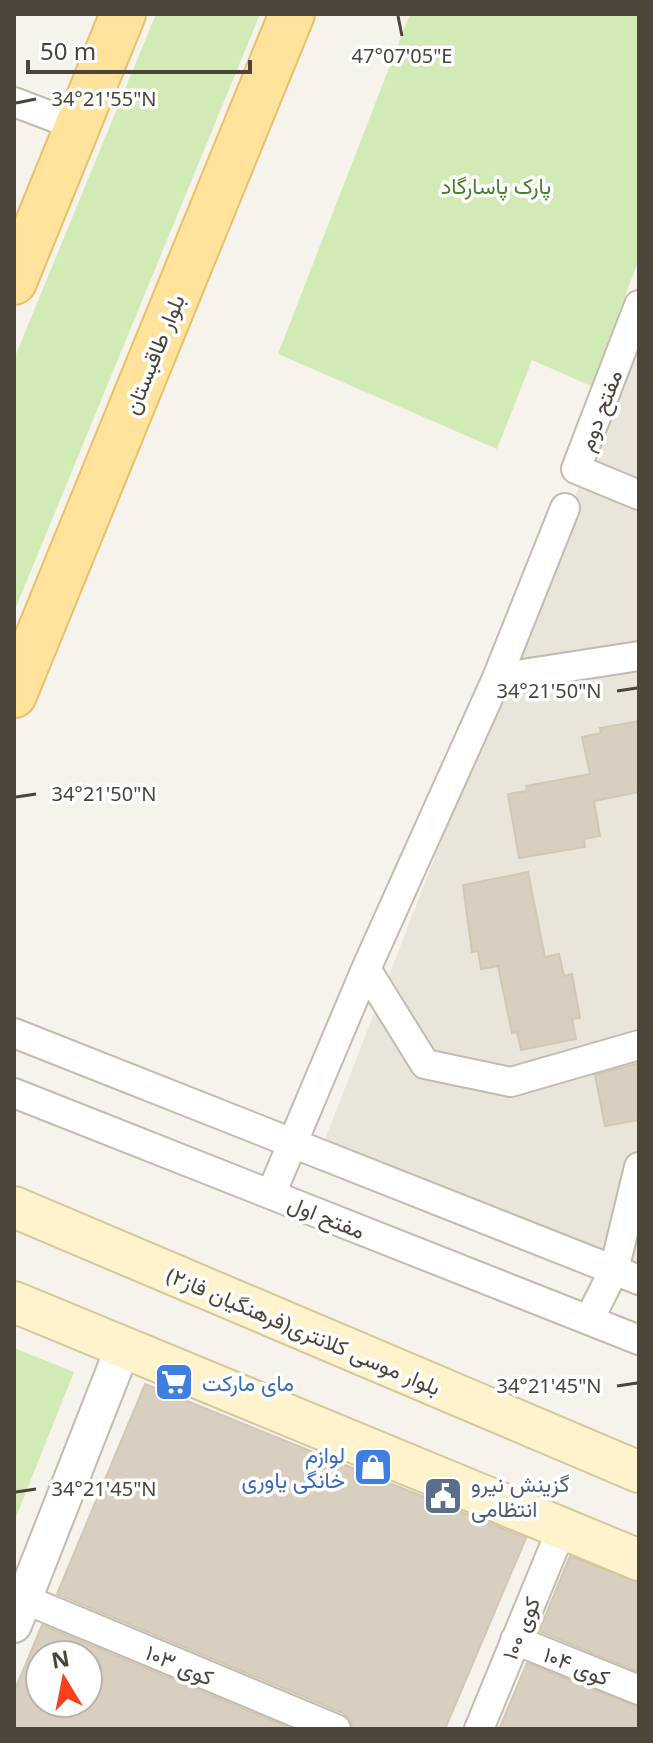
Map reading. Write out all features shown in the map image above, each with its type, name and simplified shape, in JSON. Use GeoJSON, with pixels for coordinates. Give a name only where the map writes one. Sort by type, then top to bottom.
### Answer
{"type":"FeatureCollection","features":[{"type":"Feature","properties":{"kind":"main road"},"geometry":{"type":"LineString","coordinates":[[14,282],[123,14]]}},
{"type":"Feature","properties":{"kind":"main road","name":"بلوار طاقبستان"},"geometry":{"type":"LineString","coordinates":[[14,695],[292,14]]}},
{"type":"Feature","properties":{"kind":"main road","name":"بلوار موسی کلانتری(فرهنگیان فاز۲)"},"geometry":{"type":"LineString","coordinates":[[14,1207],[639,1472]]}},
{"type":"Feature","properties":{"kind":"main road"},"geometry":{"type":"LineString","coordinates":[[14,1302],[639,1560]]}},
{"type":"Feature","properties":{"kind":"street"},"geometry":{"type":"LineString","coordinates":[[14,102],[77,126]]}},
{"type":"Feature","properties":{"kind":"street","name":"مفتح دوم"},"geometry":{"type":"LineString","coordinates":[[639,305],[576,469],[639,495]]}},
{"type":"Feature","properties":{"kind":"street"},"geometry":{"type":"LineString","coordinates":[[271,1194],[366,969],[497,678],[565,508]]}},
{"type":"Feature","properties":{"kind":"street"},"geometry":{"type":"LineString","coordinates":[[497,678],[639,656]]}},
{"type":"Feature","properties":{"kind":"street"},"geometry":{"type":"LineString","coordinates":[[366,969],[425,1064],[511,1082],[639,1045]]}},
{"type":"Feature","properties":{"kind":"street"},"geometry":{"type":"LineString","coordinates":[[14,1033],[626,1275]]}},
{"type":"Feature","properties":{"kind":"street","name":"مفتح اول"},"geometry":{"type":"LineString","coordinates":[[14,1093],[639,1340]]}},
{"type":"Feature","properties":{"kind":"street"},"geometry":{"type":"LineString","coordinates":[[589,1320],[626,1275],[639,1167]]}},
{"type":"Feature","properties":{"kind":"street"},"geometry":{"type":"LineString","coordinates":[[19,1612],[124,1345]]}},
{"type":"Feature","properties":{"kind":"street","name":"کوی ۱۰۰"},"geometry":{"type":"LineString","coordinates":[[479,1729],[562,1528]]}},
{"type":"Feature","properties":{"kind":"street","name":"کوی ۱۰۳"},"geometry":{"type":"LineString","coordinates":[[19,1612],[336,1729]]}},
{"type":"Feature","properties":{"kind":"street","name":"کوی ۱۰۴"},"geometry":{"type":"LineString","coordinates":[[515,1640],[639,1690]]}},
{"type":"Feature","properties":{"kind":"shaded area"},"geometry":{"type":"Polygon","coordinates":[[[639,333],[639,1264],[324,1142],[639,333]]]}},
{"type":"Feature","properties":{"kind":"green space"},"geometry":{"type":"Polygon","coordinates":[[[156,14],[260,14],[14,612],[14,359],[156,14]]]}},
{"type":"Feature","properties":{"kind":"green space","name":"پارک پاسارگاد"},"geometry":{"type":"Polygon","coordinates":[[[410,14],[639,14],[639,259],[591,386],[532,360],[497,449],[278,354],[410,14]]]}},
{"type":"Feature","properties":{"kind":"green space"},"geometry":{"type":"Polygon","coordinates":[[[14,1348],[74,1372],[14,1522],[14,1348]]]}},
{"type":"Feature","properties":{"kind":"building"},"geometry":{"type":"Polygon","coordinates":[[[639,721],[639,792],[594,801],[600,836],[584,839],[585,847],[519,858],[508,794],[527,791],[526,786],[590,774],[582,737],[601,733],[600,728],[639,721]]]}},
{"type":"Feature","properties":{"kind":"building"},"geometry":{"type":"Polygon","coordinates":[[[528,872],[545,957],[559,954],[564,976],[572,974],[580,1018],[572,1019],[576,1039],[521,1050],[517,1032],[512,1033],[498,966],[481,969],[478,951],[472,952],[463,885],[528,872]]]}},
{"type":"Feature","properties":{"kind":"building"},"geometry":{"type":"Polygon","coordinates":[[[639,1063],[639,1120],[605,1126],[595,1075],[639,1063]]]}},
{"type":"Feature","properties":{"kind":"building"},"geometry":{"type":"Polygon","coordinates":[[[145,1384],[526,1538],[445,1729],[353,1729],[350,1719],[343,1713],[57,1594],[145,1384]]]}},
{"type":"Feature","properties":{"kind":"building"},"geometry":{"type":"Polygon","coordinates":[[[570,1556],[639,1582],[639,1672],[539,1631],[570,1556]]]}},
{"type":"Feature","properties":{"kind":"building"},"geometry":{"type":"Polygon","coordinates":[[[42,1625],[76,1639],[36,1639],[42,1625]]]}},
{"type":"Feature","properties":{"kind":"building"},"geometry":{"type":"Polygon","coordinates":[[[104,1651],[292,1729],[14,1729],[14,1692],[24,1668],[24,1719],[104,1719],[104,1651]]]}},
{"type":"Feature","properties":{"kind":"building"},"geometry":{"type":"Polygon","coordinates":[[[527,1663],[639,1707],[639,1729],[499,1729],[527,1663]]]}},
{"type":"Feature","properties":{"kind":"place","name":"مای مارکت"},"geometry":{"type":"Point","coordinates":[174,1382]}},
{"type":"Feature","properties":{"kind":"place","name":"لوازم خانگی یاوری"},"geometry":{"type":"Point","coordinates":[373,1467]}},
{"type":"Feature","properties":{"kind":"place","name":"گزینش نیرو انتظامی"},"geometry":{"type":"Point","coordinates":[443,1496]}}]}
